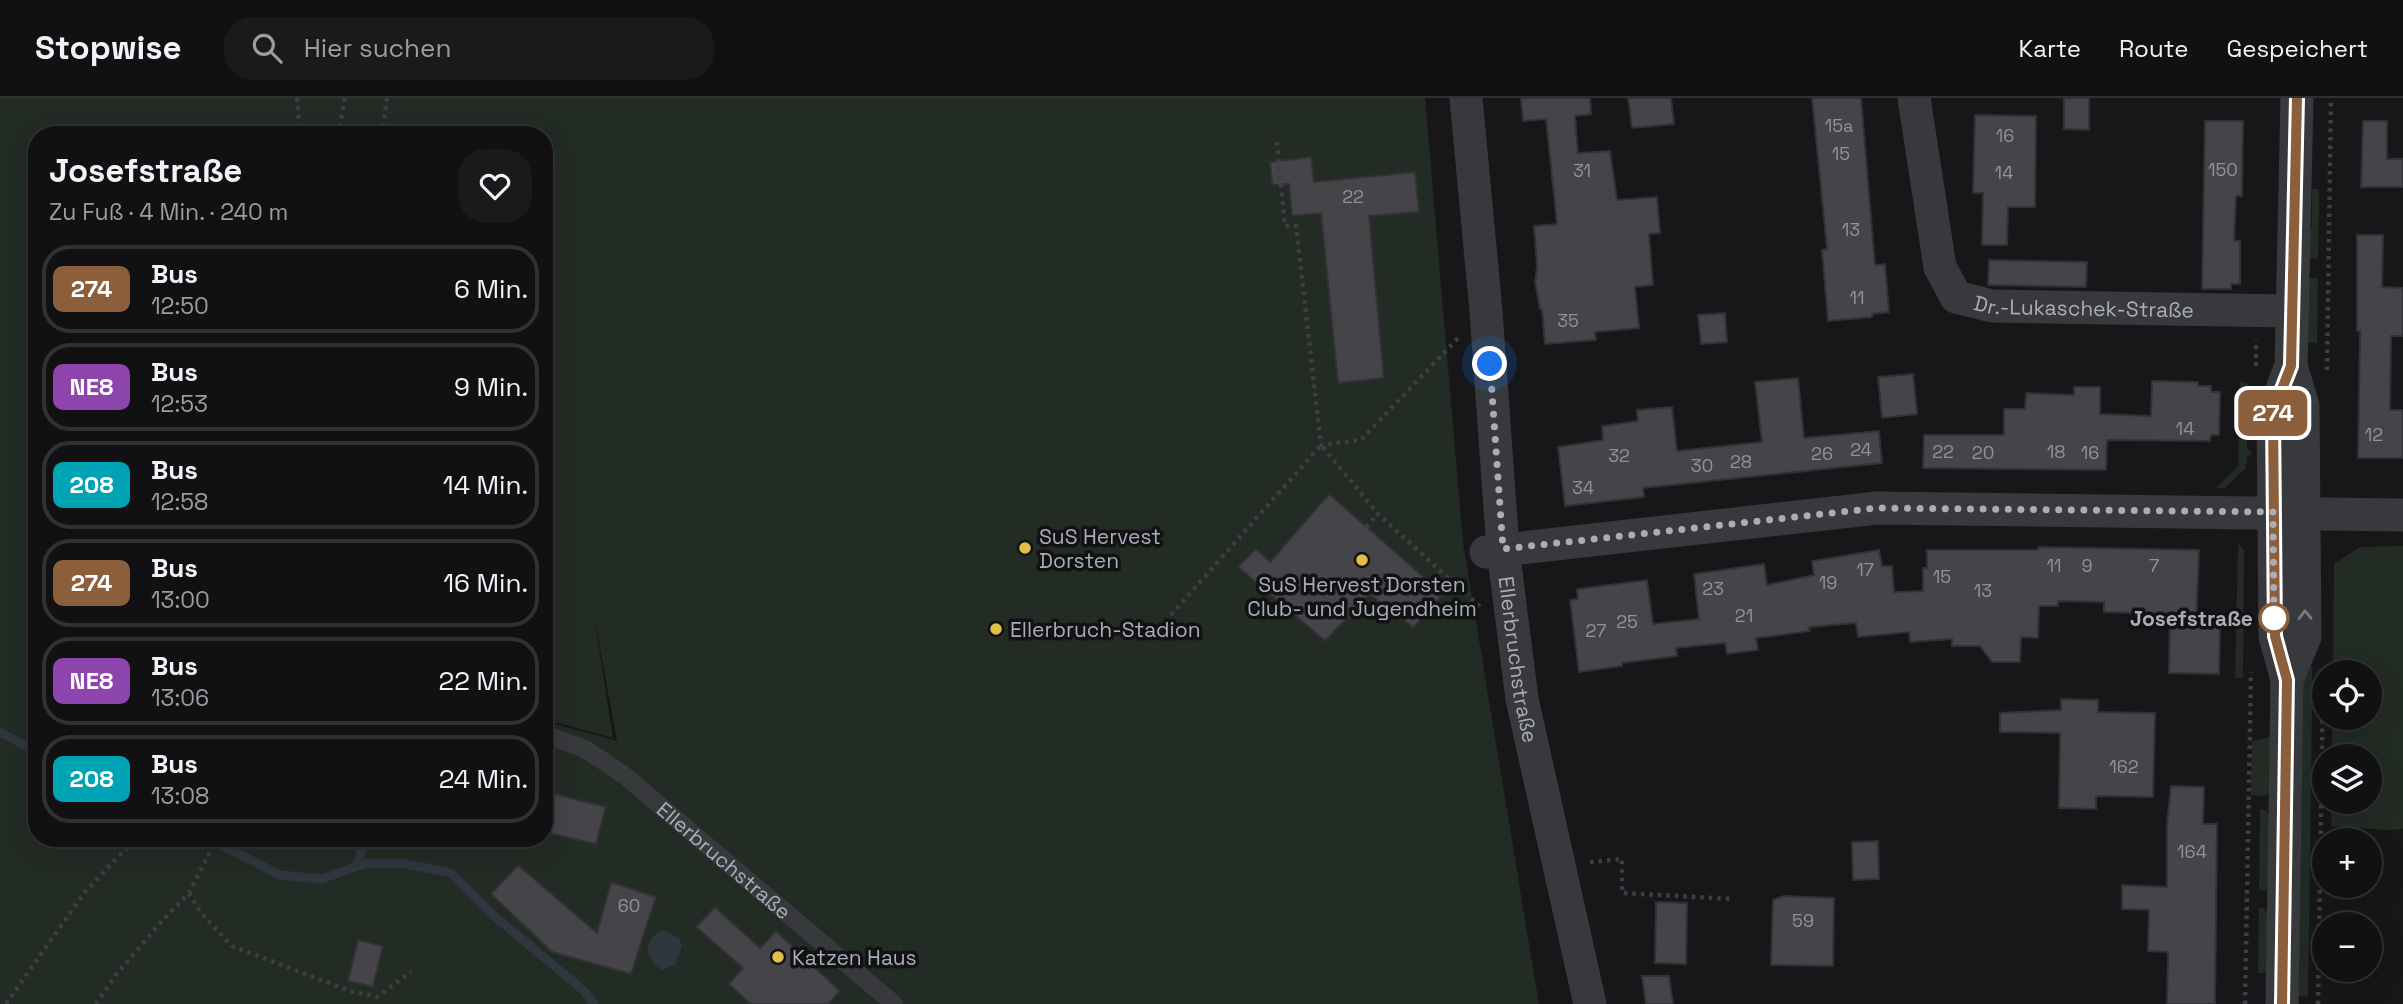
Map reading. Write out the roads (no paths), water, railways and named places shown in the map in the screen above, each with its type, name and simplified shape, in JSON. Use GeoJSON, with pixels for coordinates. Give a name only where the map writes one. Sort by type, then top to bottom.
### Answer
{"type":"FeatureCollection","features":[{"type":"Feature","properties":{"kind":"street","name":"Ellerbruchstraße"},"geometry":{"type":"LineString","coordinates":[[1466,98],[1486,311],[1495,550],[1522,699],[1590,1004]]}},
{"type":"Feature","properties":{"kind":"street","name":"Dr.-Lukaschek-Straße"},"geometry":{"type":"LineString","coordinates":[[1914,98],[1940,267],[1956,297],[1992,306],[2293,311]]}},
{"type":"Feature","properties":{"kind":"street"},"geometry":{"type":"LineString","coordinates":[[2282,1004],[2287,680],[2275,636],[2288,513],[2273,412],[2291,366],[2297,98]]}},
{"type":"Feature","properties":{"kind":"street"},"geometry":{"type":"LineString","coordinates":[[1495,550],[1877,508],[2403,515]]}},
{"type":"Feature","properties":{"kind":"lane","name":"Ellerbruchstraße"},"geometry":{"type":"LineString","coordinates":[[553,737],[585,749],[625,775],[894,1004]]}},
{"type":"Feature","properties":{"kind":"waterway"},"geometry":{"type":"LineString","coordinates":[[0,732],[28,747]]}},
{"type":"Feature","properties":{"kind":"waterway"},"geometry":{"type":"LineString","coordinates":[[225,847],[280,875],[321,879],[367,863],[400,863],[451,873],[494,916],[582,989],[594,1004]]}},
{"type":"Feature","properties":{"kind":"waterway"},"geometry":{"type":"LineString","coordinates":[[356,866],[363,847]]}},
{"type":"Feature","properties":{"kind":"place","name":"SuS Hervest Dorsten"},"geometry":{"type":"Point","coordinates":[1025,548]}},
{"type":"Feature","properties":{"kind":"place","name":"SuS Hervest Dorsten Club- und Jugendheim"},"geometry":{"type":"Point","coordinates":[1362,560]}},
{"type":"Feature","properties":{"kind":"place","name":"Josefstraße"},"geometry":{"type":"Point","coordinates":[2274,618]}},
{"type":"Feature","properties":{"kind":"place","name":"Ellerbruch-Stadion"},"geometry":{"type":"Point","coordinates":[996,629]}},
{"type":"Feature","properties":{"kind":"place","name":"Katzen Haus"},"geometry":{"type":"Point","coordinates":[778,957]}}]}
